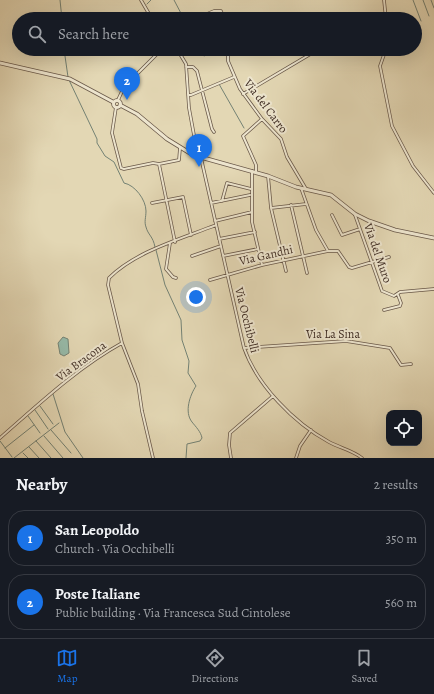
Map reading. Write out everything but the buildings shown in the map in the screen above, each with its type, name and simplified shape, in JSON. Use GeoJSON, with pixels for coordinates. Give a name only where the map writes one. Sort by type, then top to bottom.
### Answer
{"type":"FeatureCollection","features":[{"type":"Feature","properties":{"kind":"street"},"geometry":{"type":"LineString","coordinates":[[141,0],[148,12]]}},
{"type":"Feature","properties":{"kind":"street"},"geometry":{"type":"LineString","coordinates":[[384,0],[385,12]]}},
{"type":"Feature","properties":{"kind":"street"},"geometry":{"type":"LineString","coordinates":[[211,12],[221,12]]}},
{"type":"Feature","properties":{"kind":"street"},"geometry":{"type":"LineString","coordinates":[[155,56],[124,87],[118,100],[112,133],[122,168],[124,169],[179,160],[180,148]]}},
{"type":"Feature","properties":{"kind":"street"},"geometry":{"type":"LineString","coordinates":[[182,56],[186,67],[193,67],[197,71],[214,132]]}},
{"type":"Feature","properties":{"kind":"street","name":"Via del Carro"},"geometry":{"type":"LineString","coordinates":[[228,56],[228,61],[234,77],[243,94],[262,119],[281,139],[287,156],[306,189]]}},
{"type":"Feature","properties":{"kind":"street"},"geometry":{"type":"LineString","coordinates":[[243,94],[307,56]]}},
{"type":"Feature","properties":{"kind":"street"},"geometry":{"type":"LineString","coordinates":[[384,56],[380,66],[392,126],[413,166],[434,193]]}},
{"type":"Feature","properties":{"kind":"street"},"geometry":{"type":"LineString","coordinates":[[0,63],[70,79],[118,106],[137,114],[180,148],[200,157],[256,172],[301,188],[331,195],[338,198],[355,214],[369,221],[395,230],[434,238]]}},
{"type":"Feature","properties":{"kind":"street","name":"Via Occhibelli"},"geometry":{"type":"LineString","coordinates":[[186,67],[189,108],[244,348],[258,378],[273,396],[311,430],[329,442],[349,450],[362,458]]}},
{"type":"Feature","properties":{"kind":"street"},"geometry":{"type":"LineString","coordinates":[[188,95],[234,77]]}},
{"type":"Feature","properties":{"kind":"street"},"geometry":{"type":"LineString","coordinates":[[113,102],[118,100]]}},
{"type":"Feature","properties":{"kind":"street"},"geometry":{"type":"LineString","coordinates":[[256,172],[256,165],[243,136],[262,119]]}},
{"type":"Feature","properties":{"kind":"street"},"geometry":{"type":"LineString","coordinates":[[160,164],[175,242]]}},
{"type":"Feature","properties":{"kind":"street"},"geometry":{"type":"LineString","coordinates":[[252,171],[252,212],[262,265]]}},
{"type":"Feature","properties":{"kind":"street"},"geometry":{"type":"LineString","coordinates":[[268,176],[271,208],[286,272]]}},
{"type":"Feature","properties":{"kind":"street"},"geometry":{"type":"LineString","coordinates":[[222,201],[227,183],[251,189]]}},
{"type":"Feature","properties":{"kind":"street"},"geometry":{"type":"LineString","coordinates":[[301,188],[316,230],[328,251],[338,251],[349,267],[352,268],[390,257]]}},
{"type":"Feature","properties":{"kind":"street"},"geometry":{"type":"LineString","coordinates":[[210,203],[251,195]]}},
{"type":"Feature","properties":{"kind":"street"},"geometry":{"type":"LineString","coordinates":[[152,203],[183,197],[191,235]]}},
{"type":"Feature","properties":{"kind":"street"},"geometry":{"type":"LineString","coordinates":[[271,208],[306,204]]}},
{"type":"Feature","properties":{"kind":"street"},"geometry":{"type":"LineString","coordinates":[[291,205],[307,273]]}},
{"type":"Feature","properties":{"kind":"street"},"geometry":{"type":"LineString","coordinates":[[215,221],[252,212]]}},
{"type":"Feature","properties":{"kind":"street","name":"Via del Muro"},"geometry":{"type":"LineString","coordinates":[[355,214],[382,291],[394,296],[398,295],[400,292],[434,289]]}},
{"type":"Feature","properties":{"kind":"street"},"geometry":{"type":"LineString","coordinates":[[332,215],[342,235],[360,229]]}},
{"type":"Feature","properties":{"kind":"street","name":"Via Bracona"},"geometry":{"type":"LineString","coordinates":[[0,438],[76,373],[94,359],[122,343],[108,281],[122,268],[154,249],[216,226]]}},
{"type":"Feature","properties":{"kind":"street"},"geometry":{"type":"LineString","coordinates":[[219,239],[255,232]]}},
{"type":"Feature","properties":{"kind":"street"},"geometry":{"type":"LineString","coordinates":[[170,243],[166,269],[173,277],[176,278]]}},
{"type":"Feature","properties":{"kind":"street"},"geometry":{"type":"LineString","coordinates":[[192,256],[221,246]]}},
{"type":"Feature","properties":{"kind":"street"},"geometry":{"type":"LineString","coordinates":[[223,256],[258,249]]}},
{"type":"Feature","properties":{"kind":"street","name":"Via Gandhi"},"geometry":{"type":"LineString","coordinates":[[210,280],[226,274],[262,265],[328,251]]}},
{"type":"Feature","properties":{"kind":"street"},"geometry":{"type":"LineString","coordinates":[[384,310],[400,306],[401,303],[398,295]]}},
{"type":"Feature","properties":{"kind":"street","name":"Via La Sina"},"geometry":{"type":"LineString","coordinates":[[244,348],[322,341],[357,342],[390,348],[402,366],[411,364]]}},
{"type":"Feature","properties":{"kind":"street"},"geometry":{"type":"LineString","coordinates":[[122,343],[138,384],[142,411],[153,458]]}},
{"type":"Feature","properties":{"kind":"street"},"geometry":{"type":"LineString","coordinates":[[231,458],[229,445],[230,433],[273,396]]}},
{"type":"Feature","properties":{"kind":"street"},"geometry":{"type":"LineString","coordinates":[[296,458],[300,446],[311,430]]}},
{"type":"Feature","properties":{"kind":"shaded area"},"geometry":{"type":"Polygon","coordinates":[[[63,337],[68,339],[69,353],[64,356],[60,354],[58,343],[63,337]]]}},
{"type":"Feature","properties":{"kind":"waterway"},"geometry":{"type":"LineString","coordinates":[[60,0],[61,12]]}},
{"type":"Feature","properties":{"kind":"waterway"},"geometry":{"type":"LineString","coordinates":[[147,4],[151,0]]}},
{"type":"Feature","properties":{"kind":"waterway"},"geometry":{"type":"LineString","coordinates":[[174,0],[180,12]]}},
{"type":"Feature","properties":{"kind":"waterway"},"geometry":{"type":"LineString","coordinates":[[413,0],[418,12]]}},
{"type":"Feature","properties":{"kind":"waterway"},"geometry":{"type":"LineString","coordinates":[[423,0],[429,16]]}},
{"type":"Feature","properties":{"kind":"waterway"},"geometry":{"type":"LineString","coordinates":[[431,0],[434,8]]}},
{"type":"Feature","properties":{"kind":"waterway"},"geometry":{"type":"LineString","coordinates":[[65,56],[68,77]]}},
{"type":"Feature","properties":{"kind":"waterway"},"geometry":{"type":"LineString","coordinates":[[69,80],[97,139],[97,143],[105,156],[114,162],[124,183],[136,190],[142,198],[146,207],[145,225],[155,247]]}},
{"type":"Feature","properties":{"kind":"waterway"},"geometry":{"type":"LineString","coordinates":[[219,84],[244,128]]}},
{"type":"Feature","properties":{"kind":"waterway"},"geometry":{"type":"LineString","coordinates":[[156,250],[165,285],[181,320],[182,340],[189,361],[188,373],[196,386],[190,399],[188,413],[202,438],[200,441],[187,444],[186,458]]}},
{"type":"Feature","properties":{"kind":"waterway"},"geometry":{"type":"LineString","coordinates":[[53,394],[65,432],[83,458]]}},
{"type":"Feature","properties":{"kind":"waterway"},"geometry":{"type":"LineString","coordinates":[[40,406],[53,424]]}},
{"type":"Feature","properties":{"kind":"waterway"},"geometry":{"type":"LineString","coordinates":[[35,410],[48,429]]}},
{"type":"Feature","properties":{"kind":"waterway"},"geometry":{"type":"LineString","coordinates":[[28,416],[40,433]]}},
{"type":"Feature","properties":{"kind":"waterway"},"geometry":{"type":"LineString","coordinates":[[14,458],[59,423]]}},
{"type":"Feature","properties":{"kind":"waterway"},"geometry":{"type":"LineString","coordinates":[[5,448],[34,425]]}},
{"type":"Feature","properties":{"kind":"waterway"},"geometry":{"type":"LineString","coordinates":[[51,430],[71,453]]}},
{"type":"Feature","properties":{"kind":"waterway"},"geometry":{"type":"LineString","coordinates":[[44,436],[63,458]]}},
{"type":"Feature","properties":{"kind":"waterway"},"geometry":{"type":"LineString","coordinates":[[0,441],[12,457]]}},
{"type":"Feature","properties":{"kind":"waterway"},"geometry":{"type":"LineString","coordinates":[[36,441],[51,458]]}},
{"type":"Feature","properties":{"kind":"waterway"},"geometry":{"type":"LineString","coordinates":[[29,447],[39,458]]}},
{"type":"Feature","properties":{"kind":"waterway"},"geometry":{"type":"LineString","coordinates":[[23,453],[28,458]]}},
{"type":"Feature","properties":{"kind":"place","name":"Poste Italiane"},"geometry":{"type":"Point","coordinates":[127,100]}},
{"type":"Feature","properties":{"kind":"place","name":"San Leopoldo"},"geometry":{"type":"Point","coordinates":[199,167]}}]}
